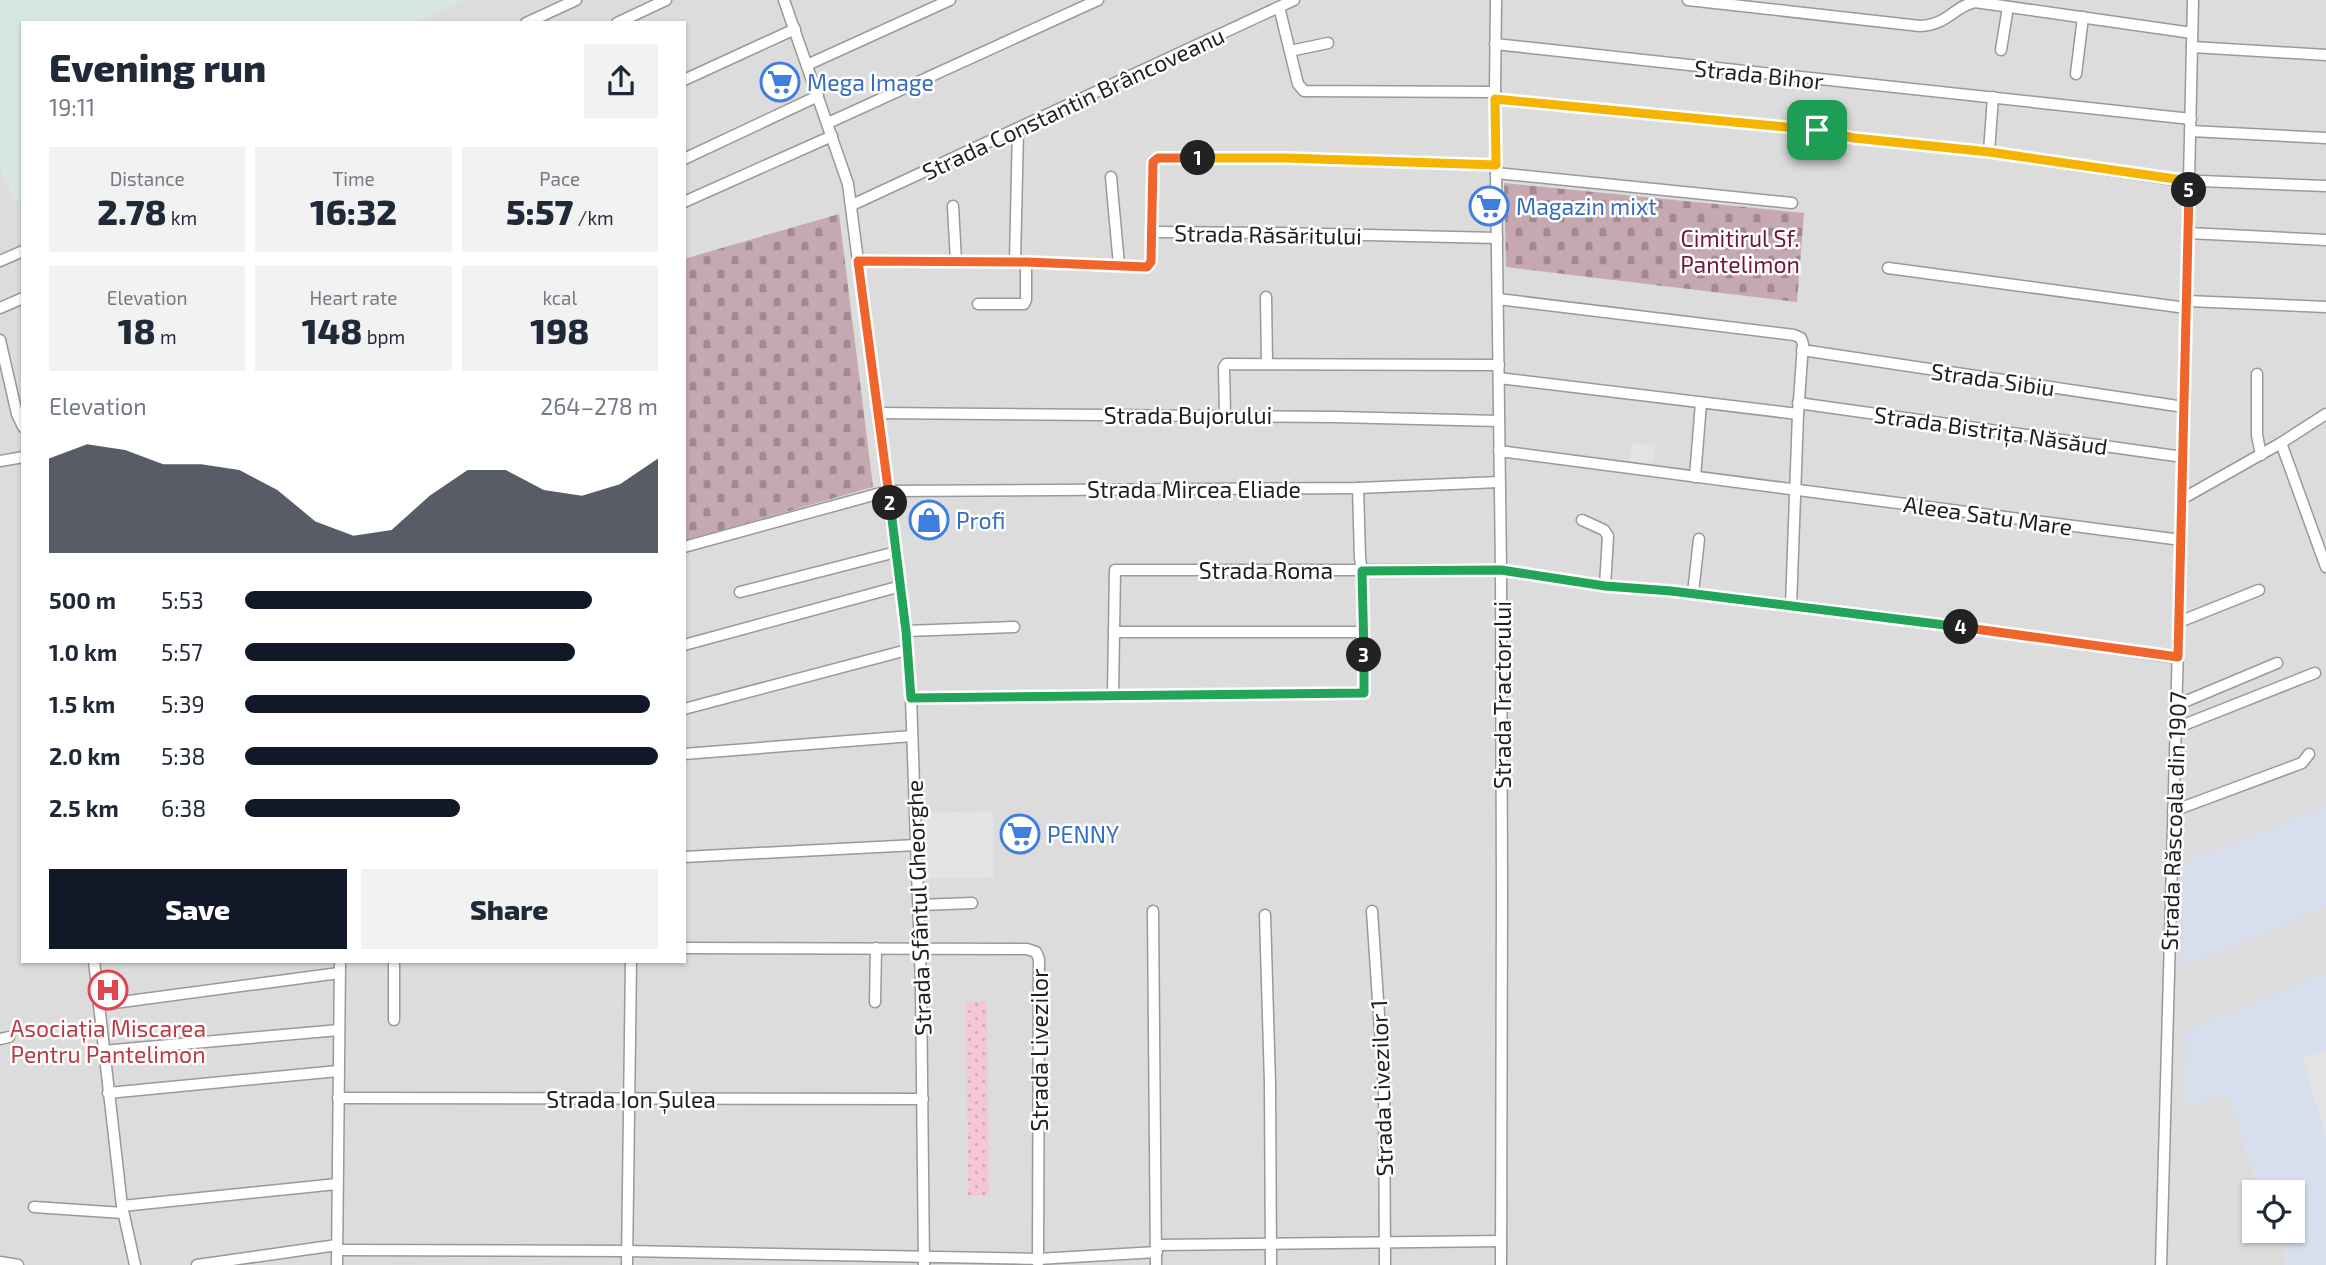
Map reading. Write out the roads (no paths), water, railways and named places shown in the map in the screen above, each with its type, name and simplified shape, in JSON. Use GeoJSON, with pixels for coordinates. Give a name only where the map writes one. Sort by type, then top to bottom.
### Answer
{"type":"FeatureCollection","features":[{"type":"Feature","properties":{"kind":"street"},"geometry":{"type":"LineString","coordinates":[[530,21],[576,0]]}},
{"type":"Feature","properties":{"kind":"street"},"geometry":{"type":"LineString","coordinates":[[621,21],[666,0]]}},
{"type":"Feature","properties":{"kind":"street"},"geometry":{"type":"LineString","coordinates":[[785,2],[796,0]]}},
{"type":"Feature","properties":{"kind":"street"},"geometry":{"type":"LineString","coordinates":[[807,65],[950,0]]}},
{"type":"Feature","properties":{"kind":"street"},"geometry":{"type":"LineString","coordinates":[[828,122],[1098,0]]}},
{"type":"Feature","properties":{"kind":"street","name":"Strada Constantin Brâncoveanu"},"geometry":{"type":"LineString","coordinates":[[852,205],[1294,0]]}},
{"type":"Feature","properties":{"kind":"street","name":"Strada Tractorului"},"geometry":{"type":"LineString","coordinates":[[1496,0],[1501,570],[1501,1265]]}},
{"type":"Feature","properties":{"kind":"street"},"geometry":{"type":"LineString","coordinates":[[1688,0],[1920,26],[1943,21],[1969,3],[1975,2],[2192,33]]}},
{"type":"Feature","properties":{"kind":"street","name":"Strada Răscoala din 1907"},"geometry":{"type":"LineString","coordinates":[[2161,1265],[2193,0]]}},
{"type":"Feature","properties":{"kind":"street","name":"Strada Sfântul Gheorghe"},"geometry":{"type":"LineString","coordinates":[[785,2],[848,184],[906,631],[919,905],[924,1260]]}},
{"type":"Feature","properties":{"kind":"street"},"geometry":{"type":"LineString","coordinates":[[1279,7],[1298,85],[1308,92],[1495,95],[1817,130],[1854,138],[1989,152],[2189,181],[2326,186]]}},
{"type":"Feature","properties":{"kind":"street"},"geometry":{"type":"LineString","coordinates":[[2001,50],[2008,7]]}},
{"type":"Feature","properties":{"kind":"street"},"geometry":{"type":"LineString","coordinates":[[2076,74],[2083,17]]}},
{"type":"Feature","properties":{"kind":"street"},"geometry":{"type":"LineString","coordinates":[[686,79],[794,29]]}},
{"type":"Feature","properties":{"kind":"street"},"geometry":{"type":"LineString","coordinates":[[1290,51],[1328,43]]}},
{"type":"Feature","properties":{"kind":"street","name":"Strada Bihor"},"geometry":{"type":"LineString","coordinates":[[1495,44],[2191,119]]}},
{"type":"Feature","properties":{"kind":"street"},"geometry":{"type":"LineString","coordinates":[[2192,47],[2326,55]]}},
{"type":"Feature","properties":{"kind":"street"},"geometry":{"type":"LineString","coordinates":[[686,158],[818,96]]}},
{"type":"Feature","properties":{"kind":"street"},"geometry":{"type":"LineString","coordinates":[[1989,152],[1993,97]]}},
{"type":"Feature","properties":{"kind":"street"},"geometry":{"type":"LineString","coordinates":[[978,304],[1024,304],[1026,300],[1021,262],[1018,129]]}},
{"type":"Feature","properties":{"kind":"street"},"geometry":{"type":"LineString","coordinates":[[2191,131],[2326,138]]}},
{"type":"Feature","properties":{"kind":"street"},"geometry":{"type":"LineString","coordinates":[[686,201],[832,136]]}},
{"type":"Feature","properties":{"kind":"street"},"geometry":{"type":"LineString","coordinates":[[1153,232],[1155,159],[1286,158],[1496,169],[1793,204]]}},
{"type":"Feature","properties":{"kind":"street"},"geometry":{"type":"LineString","coordinates":[[1111,177],[1119,265]]}},
{"type":"Feature","properties":{"kind":"street"},"geometry":{"type":"LineString","coordinates":[[953,206],[956,261]]}},
{"type":"Feature","properties":{"kind":"street","name":"Strada Răsăritului"},"geometry":{"type":"LineString","coordinates":[[858,261],[1021,262],[1147,267],[1150,265],[1153,232],[1497,238]]}},
{"type":"Feature","properties":{"kind":"street"},"geometry":{"type":"LineString","coordinates":[[2188,233],[2326,240]]}},
{"type":"Feature","properties":{"kind":"street"},"geometry":{"type":"LineString","coordinates":[[0,261],[21,252]]}},
{"type":"Feature","properties":{"kind":"street"},"geometry":{"type":"LineString","coordinates":[[1888,268],[2186,304],[2326,307]]}},
{"type":"Feature","properties":{"kind":"street"},"geometry":{"type":"LineString","coordinates":[[1266,297],[1267,364]]}},
{"type":"Feature","properties":{"kind":"street"},"geometry":{"type":"LineString","coordinates":[[0,309],[21,299]]}},
{"type":"Feature","properties":{"kind":"street"},"geometry":{"type":"LineString","coordinates":[[1498,299],[1801,338],[1791,606]]}},
{"type":"Feature","properties":{"kind":"street"},"geometry":{"type":"LineString","coordinates":[[0,340],[2,359],[21,423]]}},
{"type":"Feature","properties":{"kind":"street","name":"Strada Sibiu"},"geometry":{"type":"LineString","coordinates":[[1802,350],[2184,407]]}},
{"type":"Feature","properties":{"kind":"street"},"geometry":{"type":"LineString","coordinates":[[1225,415],[1224,365],[1499,365]]}},
{"type":"Feature","properties":{"kind":"street"},"geometry":{"type":"LineString","coordinates":[[2258,374],[2257,435],[2261,455]]}},
{"type":"Feature","properties":{"kind":"street","name":"Strada Bistrița Năsăud"},"geometry":{"type":"LineString","coordinates":[[1499,378],[1701,403],[1798,409],[2183,457]]}},
{"type":"Feature","properties":{"kind":"street"},"geometry":{"type":"LineString","coordinates":[[12,391],[21,387]]}},
{"type":"Feature","properties":{"kind":"street"},"geometry":{"type":"LineString","coordinates":[[1695,477],[1701,403]]}},
{"type":"Feature","properties":{"kind":"street","name":"Strada Bujorului"},"geometry":{"type":"LineString","coordinates":[[877,413],[1225,415],[1499,421]]}},
{"type":"Feature","properties":{"kind":"street"},"geometry":{"type":"LineString","coordinates":[[2182,499],[2261,455],[2326,414]]}},
{"type":"Feature","properties":{"kind":"street"},"geometry":{"type":"LineString","coordinates":[[2281,443],[2326,567]]}},
{"type":"Feature","properties":{"kind":"street","name":"Aleea Satu Mare"},"geometry":{"type":"LineString","coordinates":[[1499,451],[2181,540]]}},
{"type":"Feature","properties":{"kind":"street"},"geometry":{"type":"LineString","coordinates":[[0,460],[21,457]]}},
{"type":"Feature","properties":{"kind":"street","name":"Strada Mircea Eliade"},"geometry":{"type":"LineString","coordinates":[[686,546],[888,491],[1357,488],[1499,482]]}},
{"type":"Feature","properties":{"kind":"street"},"geometry":{"type":"LineString","coordinates":[[911,698],[1364,693],[1362,571],[1357,488]]}},
{"type":"Feature","properties":{"kind":"street"},"geometry":{"type":"LineString","coordinates":[[1582,520],[1604,530],[1608,536],[1605,586]]}},
{"type":"Feature","properties":{"kind":"street"},"geometry":{"type":"LineString","coordinates":[[1693,593],[1699,539]]}},
{"type":"Feature","properties":{"kind":"street"},"geometry":{"type":"LineString","coordinates":[[740,592],[897,552]]}},
{"type":"Feature","properties":{"kind":"street","name":"Strada Roma"},"geometry":{"type":"LineString","coordinates":[[1114,632],[1115,569],[1501,570],[1605,586],[1693,593],[2178,657]]}},
{"type":"Feature","properties":{"kind":"street"},"geometry":{"type":"LineString","coordinates":[[686,644],[901,586]]}},
{"type":"Feature","properties":{"kind":"street"},"geometry":{"type":"LineString","coordinates":[[2179,622],[2259,590]]}},
{"type":"Feature","properties":{"kind":"street"},"geometry":{"type":"LineString","coordinates":[[906,631],[1014,626]]}},
{"type":"Feature","properties":{"kind":"street"},"geometry":{"type":"LineString","coordinates":[[1113,696],[1114,632],[1364,632]]}},
{"type":"Feature","properties":{"kind":"street"},"geometry":{"type":"LineString","coordinates":[[686,708],[907,650]]}},
{"type":"Feature","properties":{"kind":"street"},"geometry":{"type":"LineString","coordinates":[[2177,705],[2277,663]]}},
{"type":"Feature","properties":{"kind":"street"},"geometry":{"type":"LineString","coordinates":[[2176,728],[2315,673]]}},
{"type":"Feature","properties":{"kind":"street"},"geometry":{"type":"LineString","coordinates":[[686,754],[912,736]]}},
{"type":"Feature","properties":{"kind":"street"},"geometry":{"type":"LineString","coordinates":[[2173,811],[2302,763],[2309,754]]}},
{"type":"Feature","properties":{"kind":"street"},"geometry":{"type":"LineString","coordinates":[[686,857],[916,845]]}},
{"type":"Feature","properties":{"kind":"street"},"geometry":{"type":"LineString","coordinates":[[919,905],[972,903]]}},
{"type":"Feature","properties":{"kind":"street"},"geometry":{"type":"LineString","coordinates":[[1153,911],[1156,1265]]}},
{"type":"Feature","properties":{"kind":"street","name":"Strada Livezilor 1"},"geometry":{"type":"LineString","coordinates":[[1373,911],[1384,1089],[1385,1265]]}},
{"type":"Feature","properties":{"kind":"street"},"geometry":{"type":"LineString","coordinates":[[1265,915],[1270,1083],[1271,1265]]}},
{"type":"Feature","properties":{"kind":"street","name":"Strada Livezilor"},"geometry":{"type":"LineString","coordinates":[[686,948],[1032,949],[1038,955],[1038,1262]]}},
{"type":"Feature","properties":{"kind":"street"},"geometry":{"type":"LineString","coordinates":[[875,1002],[876,948]]}},
{"type":"Feature","properties":{"kind":"street"},"geometry":{"type":"LineString","coordinates":[[93,963],[122,1210],[135,1265]]}},
{"type":"Feature","properties":{"kind":"street"},"geometry":{"type":"LineString","coordinates":[[337,1265],[340,963]]}},
{"type":"Feature","properties":{"kind":"street"},"geometry":{"type":"LineString","coordinates":[[394,963],[394,1020]]}},
{"type":"Feature","properties":{"kind":"street"},"geometry":{"type":"LineString","coordinates":[[626,1265],[631,963]]}},
{"type":"Feature","properties":{"kind":"street"},"geometry":{"type":"LineString","coordinates":[[99,1005],[340,973]]}},
{"type":"Feature","properties":{"kind":"street"},"geometry":{"type":"LineString","coordinates":[[103,1051],[339,1030]]}},
{"type":"Feature","properties":{"kind":"street"},"geometry":{"type":"LineString","coordinates":[[108,1093],[338,1070]]}},
{"type":"Feature","properties":{"kind":"street","name":"Strada Ion Șulea"},"geometry":{"type":"LineString","coordinates":[[338,1098],[923,1099]]}},
{"type":"Feature","properties":{"kind":"street"},"geometry":{"type":"LineString","coordinates":[[34,1207],[122,1210],[337,1184]]}},
{"type":"Feature","properties":{"kind":"street"},"geometry":{"type":"LineString","coordinates":[[197,1265],[337,1247],[627,1251],[1038,1262],[1157,1248],[1271,1243],[1502,1241]]}},
{"type":"Feature","properties":{"kind":"street"},"geometry":{"type":"LineString","coordinates":[[0,1262],[18,1265]]}},
{"type":"Feature","properties":{"kind":"place","name":"Mega Image"},"geometry":{"type":"Point","coordinates":[780,82]}},
{"type":"Feature","properties":{"kind":"place","name":"Magazin mixt"},"geometry":{"type":"Point","coordinates":[1489,206]}},
{"type":"Feature","properties":{"kind":"place","name":"Profi"},"geometry":{"type":"Point","coordinates":[929,520]}},
{"type":"Feature","properties":{"kind":"place","name":"PENNY"},"geometry":{"type":"Point","coordinates":[1020,834]}},
{"type":"Feature","properties":{"kind":"place","name":"Asociația Miscarea Pentru Pantelimon"},"geometry":{"type":"Point","coordinates":[108,990]}},
{"type":"Feature","properties":{"kind":"park label","name":"Cimitirul Sf. Pantelimon"},"geometry":{"type":"Point","coordinates":[1740,251]}}]}
